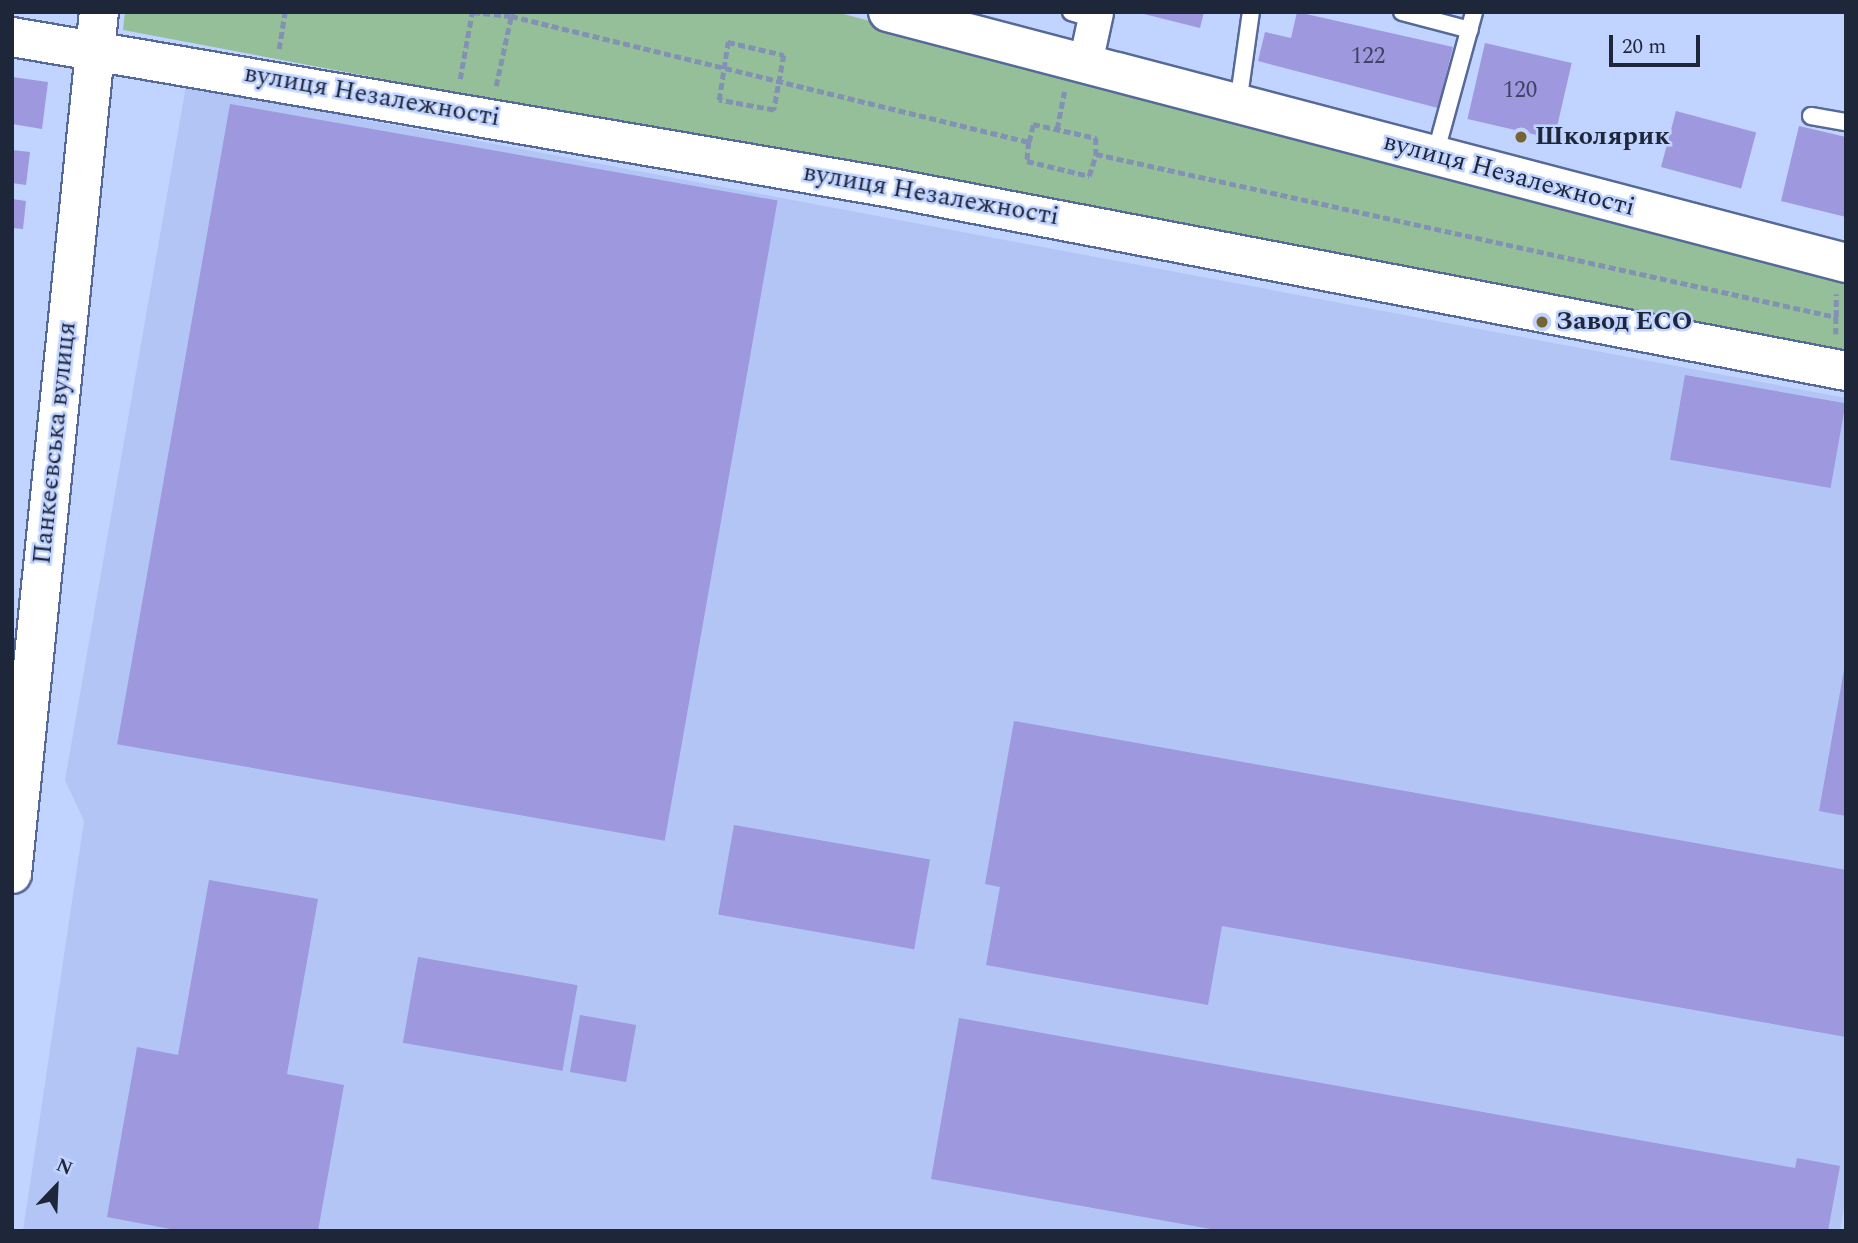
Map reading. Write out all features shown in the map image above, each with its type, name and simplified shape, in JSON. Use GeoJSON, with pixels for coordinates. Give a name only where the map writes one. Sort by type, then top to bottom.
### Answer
{"type":"FeatureCollection","features":[{"type":"Feature","properties":{"kind":"street","name":"вулиця Незалежності"},"geometry":{"type":"LineString","coordinates":[[903,14],[1846,263]]}},
{"type":"Feature","properties":{"kind":"street"},"geometry":{"type":"LineString","coordinates":[[1084,63],[1087,15]]}},
{"type":"Feature","properties":{"kind":"street","name":"вулиця Незалежності"},"geometry":{"type":"LineString","coordinates":[[12,37],[97,30],[1421,284],[1841,356]]}},
{"type":"Feature","properties":{"kind":"street","name":"Панкеєвська вулиця"},"geometry":{"type":"LineString","coordinates":[[12,874],[19,739],[97,30]]}},
{"type":"Feature","properties":{"kind":"lane"},"geometry":{"type":"LineString","coordinates":[[1238,104],[1251,12]]}},
{"type":"Feature","properties":{"kind":"lane"},"geometry":{"type":"LineString","coordinates":[[1402,12],[1470,30]]}},
{"type":"Feature","properties":{"kind":"lane"},"geometry":{"type":"LineString","coordinates":[[1435,155],[1474,12]]}},
{"type":"Feature","properties":{"kind":"lane"},"geometry":{"type":"LineString","coordinates":[[1811,116],[1846,122]]}},
{"type":"Feature","properties":{"kind":"path"},"geometry":{"type":"LineString","coordinates":[[471,81],[458,79],[473,12],[511,14],[721,69],[1029,142]]}},
{"type":"Feature","properties":{"kind":"path"},"geometry":{"type":"LineString","coordinates":[[484,84],[497,86],[511,14]]}},
{"type":"Feature","properties":{"kind":"path"},"geometry":{"type":"LineString","coordinates":[[728,42],[783,55],[776,82],[774,110],[719,100],[721,69],[728,42]]}},
{"type":"Feature","properties":{"kind":"path"},"geometry":{"type":"LineString","coordinates":[[1033,124],[1096,138],[1096,154],[1089,176],[1027,160],[1029,142],[1033,124]]}},
{"type":"Feature","properties":{"kind":"path"},"geometry":{"type":"LineString","coordinates":[[1096,154],[1836,317]]}},
{"type":"Feature","properties":{"kind":"path"},"geometry":{"type":"LineString","coordinates":[[1841,356],[1836,293],[1846,295]]}},
{"type":"Feature","properties":{"kind":"shaded area"},"geometry":{"type":"Polygon","coordinates":[[[186,86],[1846,398],[1846,1195],[1840,1231],[23,1231],[84,821],[65,780],[186,86]]]}},
{"type":"Feature","properties":{"kind":"green space"},"geometry":{"type":"Polygon","coordinates":[[[125,12],[836,12],[1846,280],[1846,355],[123,30],[125,12]]]}},
{"type":"Feature","properties":{"kind":"building"},"geometry":{"type":"Polygon","coordinates":[[[1136,12],[1204,12],[1200,28],[1136,12]]]}},
{"type":"Feature","properties":{"kind":"building"},"geometry":{"type":"Polygon","coordinates":[[[1297,12],[1453,47],[1438,108],[1258,61],[1265,32],[1291,38],[1297,12]]]}},
{"type":"Feature","properties":{"kind":"building"},"geometry":{"type":"Polygon","coordinates":[[[1485,43],[1572,63],[1554,139],[1467,119],[1485,43]]]}},
{"type":"Feature","properties":{"kind":"building"},"geometry":{"type":"Polygon","coordinates":[[[12,77],[48,82],[42,129],[12,124],[12,77]]]}},
{"type":"Feature","properties":{"kind":"building"},"geometry":{"type":"Polygon","coordinates":[[[230,104],[778,201],[665,841],[117,744],[230,104]]]}},
{"type":"Feature","properties":{"kind":"building"},"geometry":{"type":"Polygon","coordinates":[[[1676,111],[1756,132],[1741,189],[1661,167],[1676,111]]]}},
{"type":"Feature","properties":{"kind":"building"},"geometry":{"type":"Polygon","coordinates":[[[1799,126],[1846,137],[1846,217],[1781,201],[1799,126]]]}},
{"type":"Feature","properties":{"kind":"building"},"geometry":{"type":"Polygon","coordinates":[[[12,150],[30,152],[26,185],[12,183],[12,150]]]}},
{"type":"Feature","properties":{"kind":"building"},"geometry":{"type":"Polygon","coordinates":[[[12,199],[26,201],[23,229],[12,228],[12,199]]]}},
{"type":"Feature","properties":{"kind":"building"},"geometry":{"type":"Polygon","coordinates":[[[1685,375],[1846,403],[1831,488],[1670,460],[1685,375]]]}},
{"type":"Feature","properties":{"kind":"building"},"geometry":{"type":"Polygon","coordinates":[[[1846,670],[1846,816],[1819,811],[1846,670]]]}},
{"type":"Feature","properties":{"kind":"building"},"geometry":{"type":"Polygon","coordinates":[[[1014,721],[1846,870],[1846,1037],[1222,926],[1208,1005],[986,965],[1000,887],[985,884],[1014,721]]]}},
{"type":"Feature","properties":{"kind":"building"},"geometry":{"type":"Polygon","coordinates":[[[734,825],[930,860],[914,949],[718,915],[734,825]]]}},
{"type":"Feature","properties":{"kind":"building"},"geometry":{"type":"Polygon","coordinates":[[[209,880],[318,899],[287,1074],[344,1085],[318,1231],[181,1231],[107,1217],[137,1047],[178,1055],[209,880]]]}},
{"type":"Feature","properties":{"kind":"building"},"geometry":{"type":"Polygon","coordinates":[[[418,957],[578,985],[562,1071],[403,1043],[418,957]]]}},
{"type":"Feature","properties":{"kind":"building"},"geometry":{"type":"Polygon","coordinates":[[[580,1015],[636,1025],[626,1082],[570,1072],[580,1015]]]}},
{"type":"Feature","properties":{"kind":"building"},"geometry":{"type":"Polygon","coordinates":[[[959,1018],[1795,1168],[1797,1158],[1840,1166],[1828,1231],[1222,1231],[931,1179],[959,1018]]]}},
{"type":"Feature","properties":{"kind":"place","name":"Школярик"},"geometry":{"type":"Point","coordinates":[1521,137]}},
{"type":"Feature","properties":{"kind":"place","name":"Завод ЕСО"},"geometry":{"type":"Point","coordinates":[1542,322]}}]}
